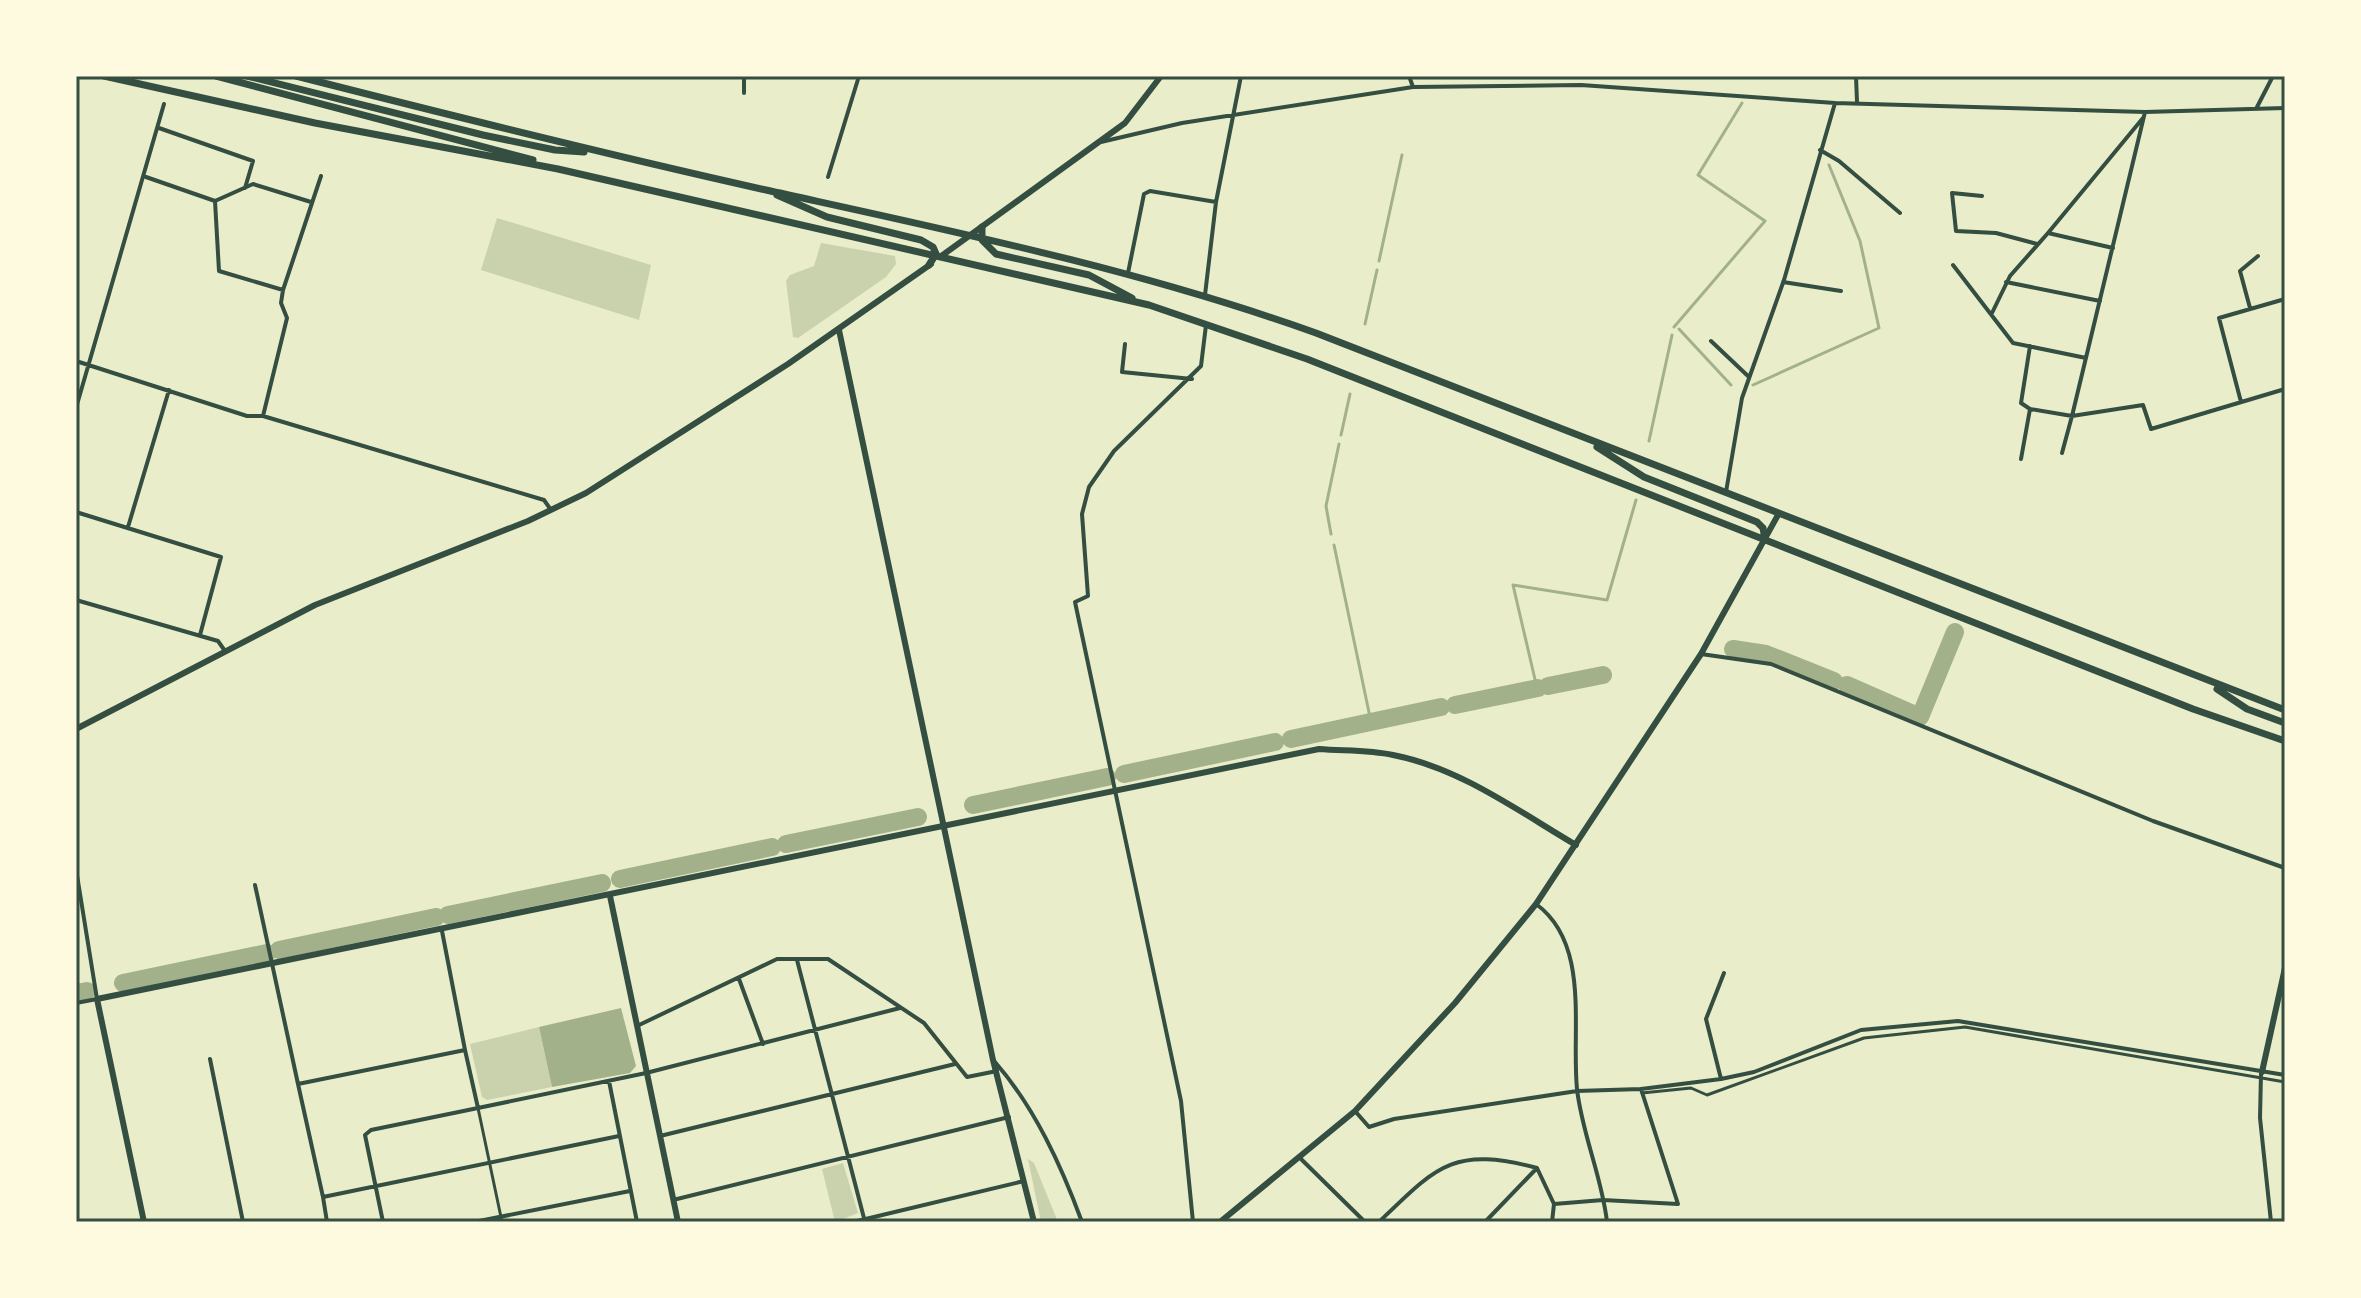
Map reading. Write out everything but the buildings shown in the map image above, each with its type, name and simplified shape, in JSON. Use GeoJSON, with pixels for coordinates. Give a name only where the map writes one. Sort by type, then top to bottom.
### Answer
{"type":"FeatureCollection","features":[{"type":"Feature","properties":{"kind":"highway"},"geometry":{"type":"LineString","coordinates":[[104,76],[315,123],[558,169],[939,255],[1149,305],[1206,322],[2193,709],[2285,741]]}},
{"type":"Feature","properties":{"kind":"highway"},"geometry":{"type":"LineString","coordinates":[[216,76],[538,147],[602,152]]}},
{"type":"Feature","properties":{"kind":"highway"},"geometry":{"type":"LineString","coordinates":[[247,76],[510,151],[558,169]]}},
{"type":"Feature","properties":{"kind":"highway"},"geometry":{"type":"LineString","coordinates":[[296,76],[513,133],[971,235],[1205,295],[1316,333],[2208,683],[2285,710]]}},
{"type":"Feature","properties":{"kind":"highway"},"geometry":{"type":"LineString","coordinates":[[764,189],[827,217],[921,240],[931,245],[939,255]]}},
{"type":"Feature","properties":{"kind":"highway"},"geometry":{"type":"LineString","coordinates":[[982,227],[981,238],[996,254],[1089,275],[1149,305]]}},
{"type":"Feature","properties":{"kind":"highway"},"geometry":{"type":"LineString","coordinates":[[929,265],[939,255]]}},
{"type":"Feature","properties":{"kind":"highway"},"geometry":{"type":"LineString","coordinates":[[1580,437],[1635,473],[1757,522],[1763,528],[1765,539]]}},
{"type":"Feature","properties":{"kind":"highway"},"geometry":{"type":"LineString","coordinates":[[2208,683],[2247,709],[2285,723]]}},
{"type":"Feature","properties":{"kind":"street"},"geometry":{"type":"LineString","coordinates":[[744,76],[744,93]]}},
{"type":"Feature","properties":{"kind":"street"},"geometry":{"type":"LineString","coordinates":[[828,177],[859,76]]}},
{"type":"Feature","properties":{"kind":"street"},"geometry":{"type":"LineString","coordinates":[[939,255],[1101,142],[1138,109],[1161,76]]}},
{"type":"Feature","properties":{"kind":"street"},"geometry":{"type":"LineString","coordinates":[[1205,295],[1216,202],[1241,76]]}},
{"type":"Feature","properties":{"kind":"street"},"geometry":{"type":"LineString","coordinates":[[1409,76],[1413,87]]}},
{"type":"Feature","properties":{"kind":"street"},"geometry":{"type":"LineString","coordinates":[[1856,76],[1857,102]]}},
{"type":"Feature","properties":{"kind":"street"},"geometry":{"type":"LineString","coordinates":[[2256,109],[2273,76]]}},
{"type":"Feature","properties":{"kind":"street"},"geometry":{"type":"LineString","coordinates":[[1101,142],[1234,115],[1413,87],[1581,85],[1835,103],[2144,115],[2285,108]]}},
{"type":"Feature","properties":{"kind":"street"},"geometry":{"type":"LineString","coordinates":[[1725,494],[1738,412],[1783,282],[1835,103]]}},
{"type":"Feature","properties":{"kind":"street"},"geometry":{"type":"LineString","coordinates":[[76,408],[146,177],[164,104]]}},
{"type":"Feature","properties":{"kind":"street"},"geometry":{"type":"LineString","coordinates":[[1992,313],[2006,282],[2144,115]]}},
{"type":"Feature","properties":{"kind":"street"},"geometry":{"type":"LineString","coordinates":[[2062,453],[2144,115]]}},
{"type":"Feature","properties":{"kind":"street"},"geometry":{"type":"LineString","coordinates":[[159,128],[253,161],[245,188]]}},
{"type":"Feature","properties":{"kind":"street"},"geometry":{"type":"LineString","coordinates":[[1820,150],[1839,161],[1900,213]]}},
{"type":"Feature","properties":{"kind":"street"},"geometry":{"type":"LineString","coordinates":[[263,416],[287,318],[281,303],[283,290],[321,176]]}},
{"type":"Feature","properties":{"kind":"street"},"geometry":{"type":"LineString","coordinates":[[146,177],[215,201],[253,184],[311,202]]}},
{"type":"Feature","properties":{"kind":"street"},"geometry":{"type":"LineString","coordinates":[[1128,273],[1144,194],[1150,191],[1216,202]]}},
{"type":"Feature","properties":{"kind":"street"},"geometry":{"type":"LineString","coordinates":[[1982,196],[1952,193],[1956,231],[1996,233],[2037,244]]}},
{"type":"Feature","properties":{"kind":"street"},"geometry":{"type":"LineString","coordinates":[[215,201],[219,271],[283,290]]}},
{"type":"Feature","properties":{"kind":"street"},"geometry":{"type":"LineString","coordinates":[[2048,233],[2113,248]]}},
{"type":"Feature","properties":{"kind":"street"},"geometry":{"type":"LineString","coordinates":[[2250,308],[2240,271],[2258,256]]}},
{"type":"Feature","properties":{"kind":"street"},"geometry":{"type":"LineString","coordinates":[[76,729],[315,605],[551,510],[624,472],[839,330],[929,265]]}},
{"type":"Feature","properties":{"kind":"street"},"geometry":{"type":"LineString","coordinates":[[1953,265],[1992,313],[2006,338],[2086,358]]}},
{"type":"Feature","properties":{"kind":"street"},"geometry":{"type":"LineString","coordinates":[[1783,282],[1841,291]]}},
{"type":"Feature","properties":{"kind":"street"},"geometry":{"type":"LineString","coordinates":[[2006,282],[2100,301]]}},
{"type":"Feature","properties":{"kind":"street"},"geometry":{"type":"LineString","coordinates":[[2241,402],[2219,318],[2285,299]]}},
{"type":"Feature","properties":{"kind":"street"},"geometry":{"type":"LineString","coordinates":[[1193,1222],[1181,1101],[1075,602],[1088,596],[1083,502],[1089,487],[1114,451],[1192,379],[1201,366],[1206,322]]}},
{"type":"Feature","properties":{"kind":"street"},"geometry":{"type":"LineString","coordinates":[[839,330],[993,1060],[1034,1222]]}},
{"type":"Feature","properties":{"kind":"street"},"geometry":{"type":"LineString","coordinates":[[1711,341],[1749,377]]}},
{"type":"Feature","properties":{"kind":"street"},"geometry":{"type":"LineString","coordinates":[[1125,344],[1122,372],[1192,379]]}},
{"type":"Feature","properties":{"kind":"street"},"geometry":{"type":"LineString","coordinates":[[2030,346],[2021,403],[2030,409],[2072,416],[2143,405],[2151,429],[2285,389]]}},
{"type":"Feature","properties":{"kind":"street"},"geometry":{"type":"LineString","coordinates":[[76,361],[247,416],[263,416],[544,500],[551,510]]}},
{"type":"Feature","properties":{"kind":"street"},"geometry":{"type":"LineString","coordinates":[[128,527],[169,390]]}},
{"type":"Feature","properties":{"kind":"street"},"geometry":{"type":"LineString","coordinates":[[2021,459],[2030,409]]}},
{"type":"Feature","properties":{"kind":"street"},"geometry":{"type":"LineString","coordinates":[[76,512],[221,557],[200,635]]}},
{"type":"Feature","properties":{"kind":"street"},"geometry":{"type":"LineString","coordinates":[[1220,1222],[1355,1111],[1455,1003],[1536,904],[1701,654],[1778,515]]}},
{"type":"Feature","properties":{"kind":"street"},"geometry":{"type":"LineString","coordinates":[[76,600],[218,641],[225,651]]}},
{"type":"Feature","properties":{"kind":"street"},"geometry":{"type":"LineString","coordinates":[[1701,654],[1771,664],[2153,821],[2285,868]]}},
{"type":"Feature","properties":{"kind":"street"},"geometry":{"type":"LineString","coordinates":[[76,1003],[442,931],[1114,788],[1319,749],[1394,755],[1470,783],[1576,845]]}},
{"type":"Feature","properties":{"kind":"street"},"geometry":{"type":"LineString","coordinates":[[76,869],[97,999],[144,1222]]}},
{"type":"Feature","properties":{"kind":"street"},"geometry":{"type":"LineString","coordinates":[[255,885],[327,1222]]}},
{"type":"Feature","properties":{"kind":"street"},"geometry":{"type":"LineString","coordinates":[[610,896],[678,1222]]}},
{"type":"Feature","properties":{"kind":"street"},"geometry":{"type":"LineString","coordinates":[[1536,904],[1552,916],[1569,954],[1577,1091],[1607,1222]]}},
{"type":"Feature","properties":{"kind":"street"},"geometry":{"type":"LineString","coordinates":[[442,931],[502,1219]]}},
{"type":"Feature","properties":{"kind":"street"},"geometry":{"type":"LineString","coordinates":[[637,1026],[777,959],[828,959],[924,1023],[967,1077],[997,1071]]}},
{"type":"Feature","properties":{"kind":"street"},"geometry":{"type":"LineString","coordinates":[[797,960],[865,1221]]}},
{"type":"Feature","properties":{"kind":"street"},"geometry":{"type":"LineString","coordinates":[[2271,1222],[2260,1118],[2261,1075],[2285,968]]}},
{"type":"Feature","properties":{"kind":"street"},"geometry":{"type":"LineString","coordinates":[[1721,1079],[1706,1019],[1724,973]]}},
{"type":"Feature","properties":{"kind":"street"},"geometry":{"type":"LineString","coordinates":[[738,978],[763,1044]]}},
{"type":"Feature","properties":{"kind":"street"},"geometry":{"type":"LineString","coordinates":[[383,1222],[365,1135],[371,1130],[646,1073],[900,1008]]}},
{"type":"Feature","properties":{"kind":"street"},"geometry":{"type":"LineString","coordinates":[[1642,1091],[1754,1072],[1861,1030],[1958,1021],[2261,1075],[2285,1082]]}},
{"type":"Feature","properties":{"kind":"street"},"geometry":{"type":"LineString","coordinates":[[1355,1111],[1369,1127],[1394,1119],[1577,1091],[1691,1088],[1707,1095],[1864,1038],[1965,1027],[2261,1075],[2285,1075]]}},
{"type":"Feature","properties":{"kind":"street"},"geometry":{"type":"LineString","coordinates":[[298,1084],[465,1050]]}},
{"type":"Feature","properties":{"kind":"street"},"geometry":{"type":"LineString","coordinates":[[210,1059],[243,1222]]}},
{"type":"Feature","properties":{"kind":"street"},"geometry":{"type":"LineString","coordinates":[[993,1060],[1015,1085],[1041,1129],[1082,1222]]}},
{"type":"Feature","properties":{"kind":"street"},"geometry":{"type":"LineString","coordinates":[[660,1136],[955,1064]]}},
{"type":"Feature","properties":{"kind":"street"},"geometry":{"type":"LineString","coordinates":[[609,1081],[637,1222]]}},
{"type":"Feature","properties":{"kind":"street"},"geometry":{"type":"LineString","coordinates":[[1554,1204],[1603,1200],[1678,1204],[1642,1091]]}},
{"type":"Feature","properties":{"kind":"street"},"geometry":{"type":"LineString","coordinates":[[673,1200],[1009,1117]]}},
{"type":"Feature","properties":{"kind":"street"},"geometry":{"type":"LineString","coordinates":[[323,1197],[619,1136]]}},
{"type":"Feature","properties":{"kind":"street"},"geometry":{"type":"LineString","coordinates":[[1300,1158],[1365,1222]]}},
{"type":"Feature","properties":{"kind":"street"},"geometry":{"type":"LineString","coordinates":[[1379,1222],[1430,1173],[1446,1164],[1474,1159],[1537,1168]]}},
{"type":"Feature","properties":{"kind":"street"},"geometry":{"type":"LineString","coordinates":[[1537,1168],[1554,1204],[1552,1222]]}},
{"type":"Feature","properties":{"kind":"street"},"geometry":{"type":"LineString","coordinates":[[1485,1222],[1537,1168]]}},
{"type":"Feature","properties":{"kind":"street"},"geometry":{"type":"LineString","coordinates":[[853,1222],[1024,1181]]}},
{"type":"Feature","properties":{"kind":"street"},"geometry":{"type":"LineString","coordinates":[[474,1222],[502,1219],[630,1191]]}},
{"type":"Feature","properties":{"kind":"shaded area"},"geometry":{"type":"Polygon","coordinates":[[[497,218],[651,265],[639,320],[481,270],[497,218]]]}},
{"type":"Feature","properties":{"kind":"shaded area"},"geometry":{"type":"Polygon","coordinates":[[[821,243],[895,256],[896,264],[886,277],[798,338],[793,337],[786,281],[790,275],[814,266],[821,243]]]}},
{"type":"Feature","properties":{"kind":"shaded area"},"geometry":{"type":"Polygon","coordinates":[[[621,1008],[636,1066],[630,1073],[552,1087],[539,1027],[621,1008]]]}},
{"type":"Feature","properties":{"kind":"shaded area"},"geometry":{"type":"Polygon","coordinates":[[[539,1027],[552,1087],[487,1100],[482,1097],[470,1044],[539,1027]]]}},
{"type":"Feature","properties":{"kind":"shaded area"},"geometry":{"type":"Polygon","coordinates":[[[1028,1159],[1034,1163],[1058,1222],[1041,1222],[1028,1159]]]}},
{"type":"Feature","properties":{"kind":"shaded area"},"geometry":{"type":"Polygon","coordinates":[[[843,1163],[858,1213],[835,1222],[822,1169],[843,1163]]]}},
{"type":"Feature","properties":{"kind":"waterway"},"geometry":{"type":"LineString","coordinates":[[1674,327],[1765,221],[1698,175],[1742,103]]}},
{"type":"Feature","properties":{"kind":"waterway"},"geometry":{"type":"LineString","coordinates":[[1379,261],[1402,155]]}},
{"type":"Feature","properties":{"kind":"waterway"},"geometry":{"type":"LineString","coordinates":[[1753,385],[1879,328],[1860,241],[1829,165]]}},
{"type":"Feature","properties":{"kind":"waterway"},"geometry":{"type":"LineString","coordinates":[[1365,324],[1377,270]]}},
{"type":"Feature","properties":{"kind":"waterway"},"geometry":{"type":"LineString","coordinates":[[1679,329],[1731,385]]}},
{"type":"Feature","properties":{"kind":"waterway"},"geometry":{"type":"LineString","coordinates":[[1649,441],[1672,335]]}},
{"type":"Feature","properties":{"kind":"waterway"},"geometry":{"type":"LineString","coordinates":[[1341,435],[1350,394]]}},
{"type":"Feature","properties":{"kind":"waterway"},"geometry":{"type":"LineString","coordinates":[[1331,534],[1326,506],[1339,444]]}},
{"type":"Feature","properties":{"kind":"waterway"},"geometry":{"type":"LineString","coordinates":[[1537,688],[1513,585],[1607,600],[1636,500]]}},
{"type":"Feature","properties":{"kind":"waterway"},"geometry":{"type":"LineString","coordinates":[[1334,545],[1371,722]]}},
{"type":"Feature","properties":{"kind":"waterway"},"geometry":{"type":"LineString","coordinates":[[1847,685],[1920,717],[1955,632]]}},
{"type":"Feature","properties":{"kind":"waterway"},"geometry":{"type":"LineString","coordinates":[[1733,649],[1766,654],[1834,681]]}},
{"type":"Feature","properties":{"kind":"waterway"},"geometry":{"type":"LineString","coordinates":[[1548,686],[1603,675]]}},
{"type":"Feature","properties":{"kind":"waterway"},"geometry":{"type":"LineString","coordinates":[[1455,705],[1538,688]]}},
{"type":"Feature","properties":{"kind":"waterway"},"geometry":{"type":"LineString","coordinates":[[1291,739],[1441,707]]}},
{"type":"Feature","properties":{"kind":"waterway"},"geometry":{"type":"LineString","coordinates":[[1124,774],[1275,742]]}},
{"type":"Feature","properties":{"kind":"waterway"},"geometry":{"type":"LineString","coordinates":[[973,805],[1107,777]]}},
{"type":"Feature","properties":{"kind":"waterway"},"geometry":{"type":"LineString","coordinates":[[786,844],[918,817]]}},
{"type":"Feature","properties":{"kind":"waterway"},"geometry":{"type":"LineString","coordinates":[[620,879],[772,847]]}},
{"type":"Feature","properties":{"kind":"waterway"},"geometry":{"type":"LineString","coordinates":[[448,915],[602,883]]}},
{"type":"Feature","properties":{"kind":"waterway"},"geometry":{"type":"LineString","coordinates":[[279,950],[436,917]]}},
{"type":"Feature","properties":{"kind":"waterway"},"geometry":{"type":"LineString","coordinates":[[123,983],[267,953]]}},
{"type":"Feature","properties":{"kind":"waterway"},"geometry":{"type":"LineString","coordinates":[[76,993],[87,991]]}}]}
